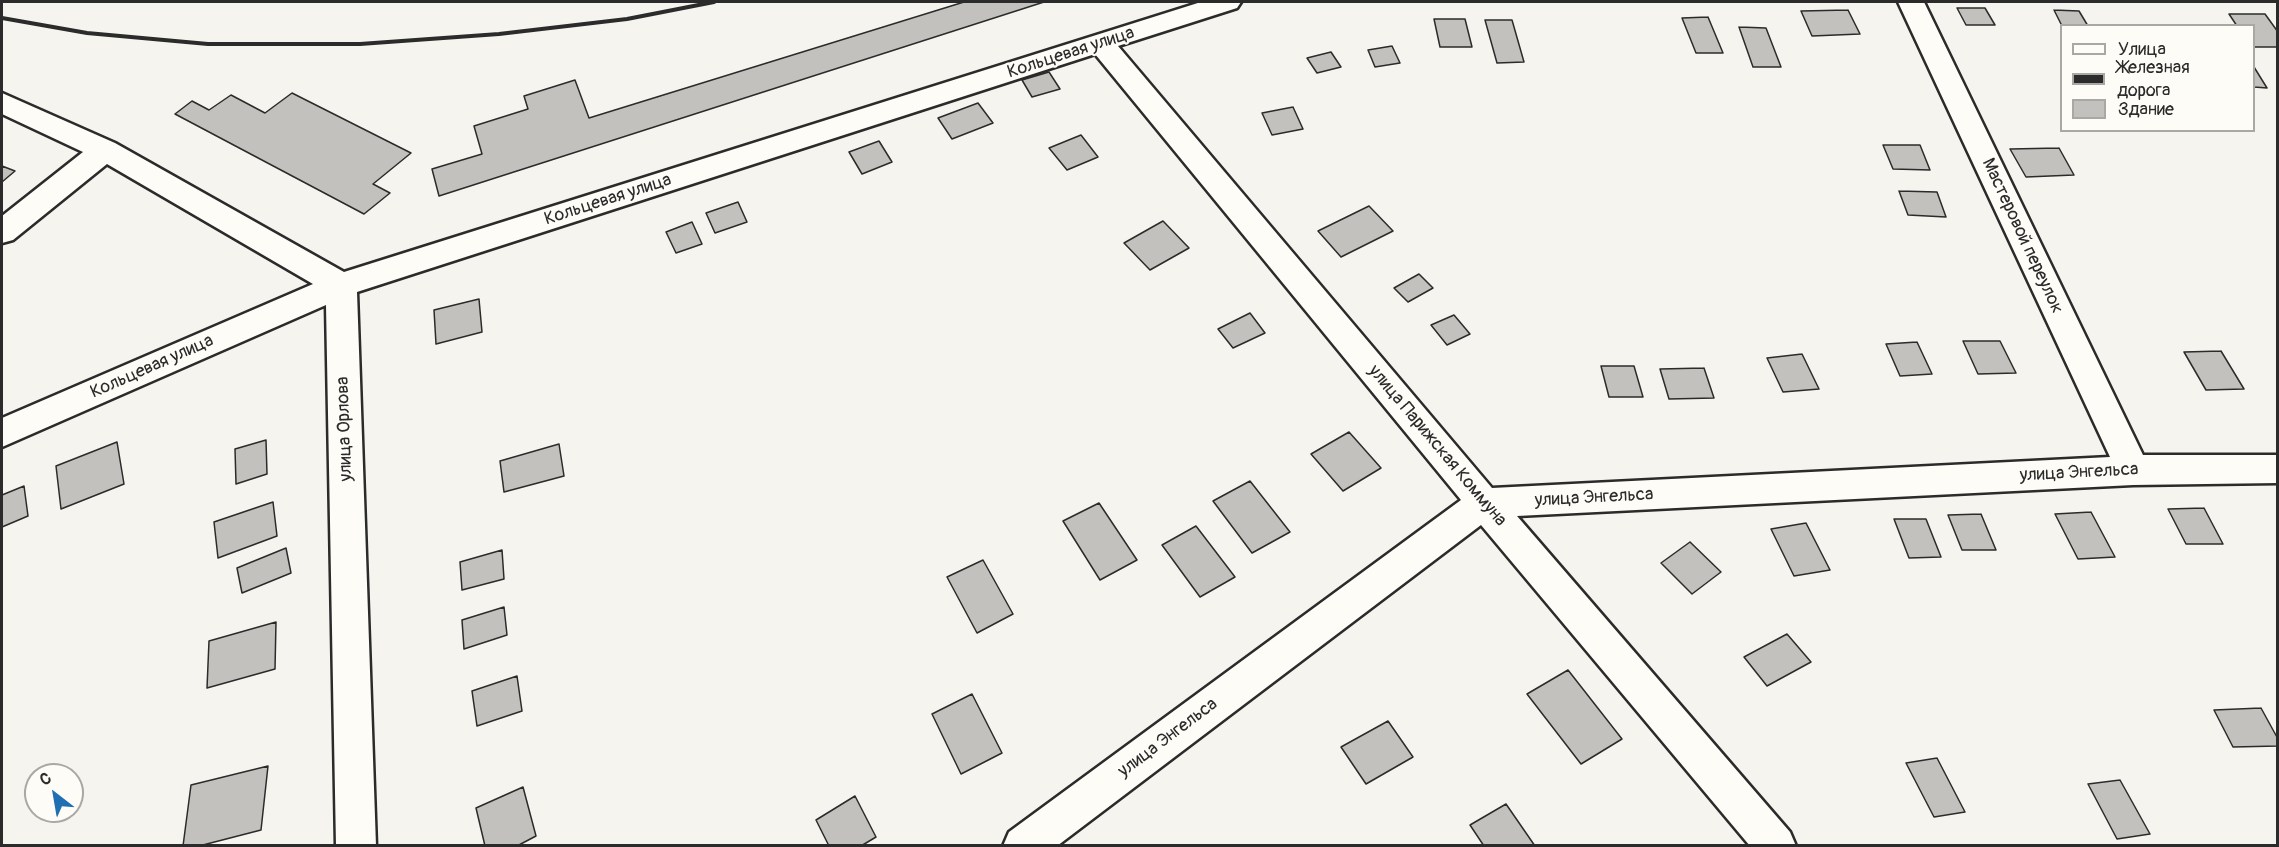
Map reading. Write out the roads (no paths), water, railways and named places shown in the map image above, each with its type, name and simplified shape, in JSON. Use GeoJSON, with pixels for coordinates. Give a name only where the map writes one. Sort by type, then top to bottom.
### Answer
{"type":"FeatureCollection","features":[{"type":"Feature","properties":{"kind":"street","name":"Кольцевая улица"},"geometry":{"type":"LineString","coordinates":[[2,433],[340,285],[1228,2]]}},
{"type":"Feature","properties":{"kind":"street","name":"Мастеровой переулок"},"geometry":{"type":"LineString","coordinates":[[1911,2],[2133,470]]}},
{"type":"Feature","properties":{"kind":"street","name":"улица Парижская Коммуна"},"geometry":{"type":"LineString","coordinates":[[1101,44],[1484,503],[1776,846]]}},
{"type":"Feature","properties":{"kind":"street"},"geometry":{"type":"LineString","coordinates":[[2,103],[105,150],[340,285]]}},
{"type":"Feature","properties":{"kind":"street"},"geometry":{"type":"LineString","coordinates":[[2,232],[105,150]]}},
{"type":"Feature","properties":{"kind":"street","name":"улица Орлова"},"geometry":{"type":"LineString","coordinates":[[340,285],[356,846]]}},
{"type":"Feature","properties":{"kind":"street","name":"улица Энгельса"},"geometry":{"type":"LineString","coordinates":[[1023,846],[1484,503],[2133,470],[2277,469]]}},
{"type":"Feature","properties":{"kind":"railway"},"geometry":{"type":"LineString","coordinates":[[2,18],[87,33],[208,44],[360,44],[499,34],[627,19],[714,2]]}}]}
